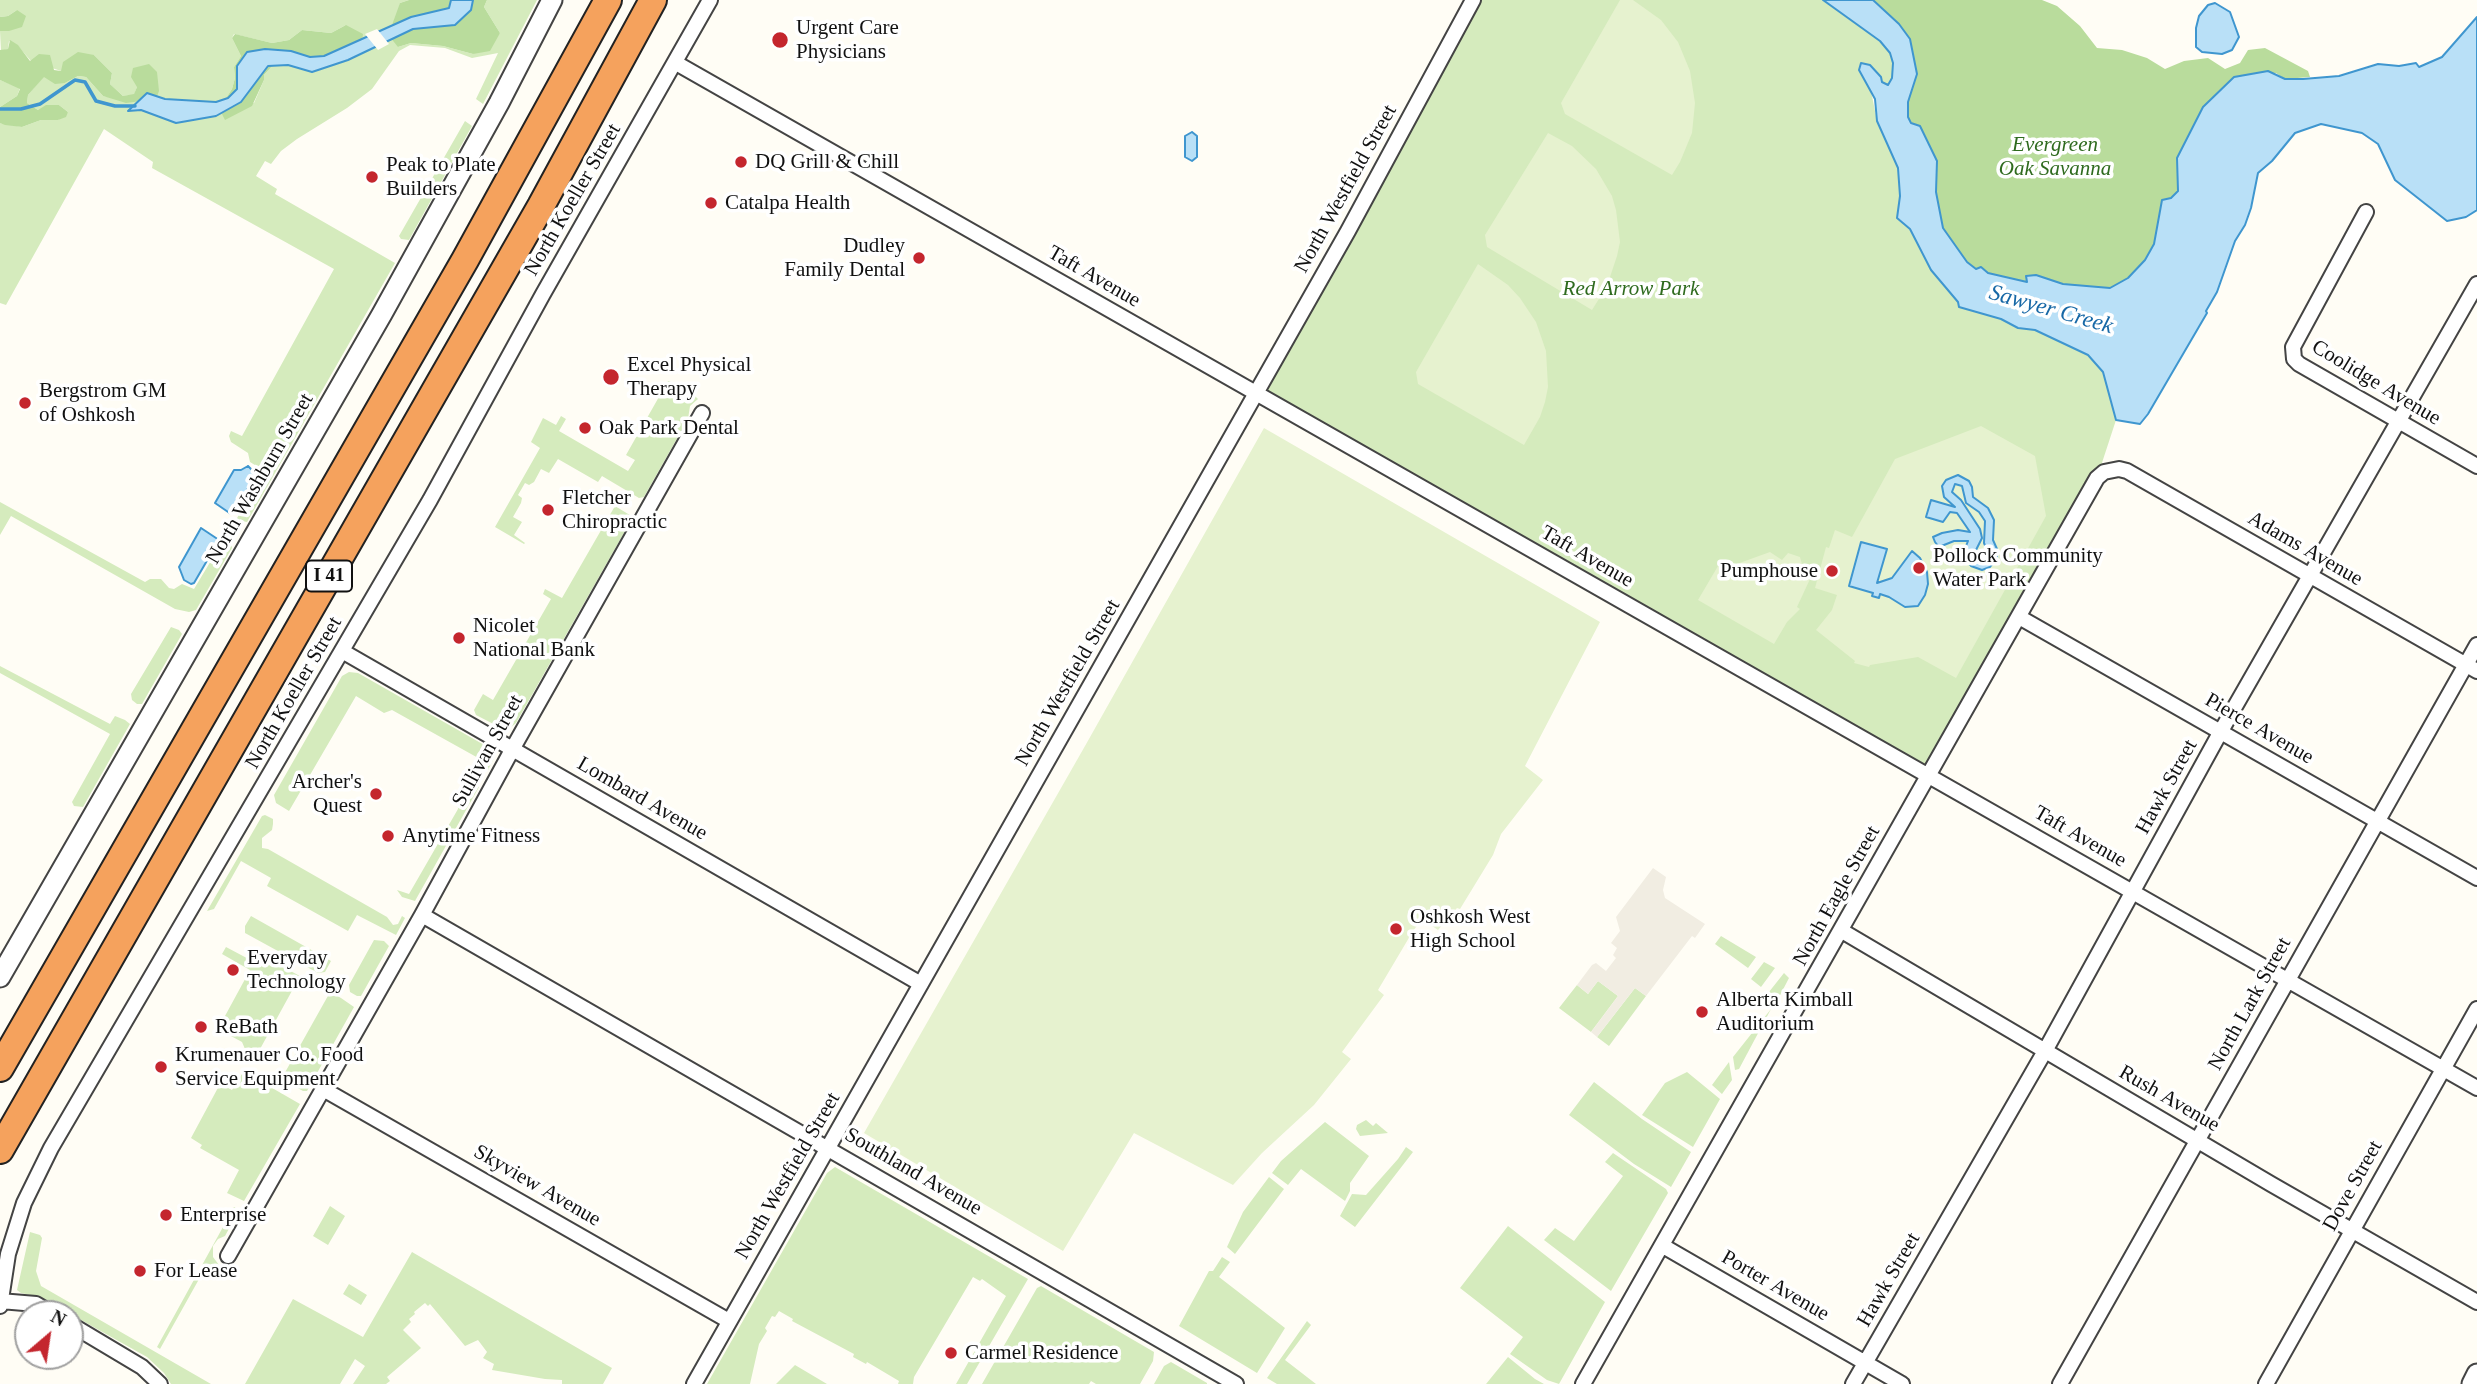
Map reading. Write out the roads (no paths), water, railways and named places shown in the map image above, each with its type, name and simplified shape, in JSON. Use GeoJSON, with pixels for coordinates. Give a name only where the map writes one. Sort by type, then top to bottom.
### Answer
{"type":"FeatureCollection","features":[{"type":"Feature","properties":{"kind":"highway","name":"I 41"},"geometry":{"type":"LineString","coordinates":[[0,1068],[458,272],[608,0]]}},
{"type":"Feature","properties":{"kind":"highway","name":"I 41"},"geometry":{"type":"LineString","coordinates":[[0,1150],[541,206],[653,0]]}},
{"type":"Feature","properties":{"kind":"street","name":"North Washburn Street"},"geometry":{"type":"LineString","coordinates":[[0,977],[382,314],[499,103],[552,0]]}},
{"type":"Feature","properties":{"kind":"street","name":"North Koeller Street"},"geometry":{"type":"LineString","coordinates":[[0,1303],[8,1254],[24,1203],[51,1148],[430,500],[710,0]]}},
{"type":"Feature","properties":{"kind":"street","name":"North Westfield Street"},"geometry":{"type":"LineString","coordinates":[[694,1384],[1348,231],[1474,0]]}},
{"type":"Feature","properties":{"kind":"street","name":"Taft Avenue"},"geometry":{"type":"LineString","coordinates":[[676,63],[2477,1087]]}},
{"type":"Feature","properties":{"kind":"street","name":"Coolidge Avenue"},"geometry":{"type":"LineString","coordinates":[[2366,212],[2294,347],[2293,354],[2299,365],[2477,466]]}},
{"type":"Feature","properties":{"kind":"street","name":"Hawk Street"},"geometry":{"type":"LineString","coordinates":[[1853,1384],[2045,1051],[2221,731],[2477,284]]}},
{"type":"Feature","properties":{"kind":"street","name":"Sullivan Street"},"geometry":{"type":"LineString","coordinates":[[228,1256],[702,413]]}},
{"type":"Feature","properties":{"kind":"street","name":"North Eagle Street"},"geometry":{"type":"LineString","coordinates":[[1583,1384],[2097,478],[2110,470]]}},
{"type":"Feature","properties":{"kind":"street","name":"Adams Avenue"},"geometry":{"type":"LineString","coordinates":[[2110,470],[2127,471],[2471,668]]}},
{"type":"Feature","properties":{"kind":"street","name":"Pierce Avenue"},"geometry":{"type":"LineString","coordinates":[[2020,617],[2477,878]]}},
{"type":"Feature","properties":{"kind":"street","name":"North Lark Street"},"geometry":{"type":"LineString","coordinates":[[2060,1384],[2378,821],[2471,668],[2477,645]]}},
{"type":"Feature","properties":{"kind":"street","name":"Lombard Avenue"},"geometry":{"type":"LineString","coordinates":[[342,651],[921,984]]}},
{"type":"Feature","properties":{"kind":"street","name":"Southland Avenue"},"geometry":{"type":"LineString","coordinates":[[422,915],[1236,1384]]}},
{"type":"Feature","properties":{"kind":"street","name":"Rush Avenue"},"geometry":{"type":"LineString","coordinates":[[1842,931],[2477,1302]]}},
{"type":"Feature","properties":{"kind":"street","name":"Dove Street"},"geometry":{"type":"LineString","coordinates":[[2266,1384],[2477,1009]]}},
{"type":"Feature","properties":{"kind":"street","name":"Skyview Avenue"},"geometry":{"type":"LineString","coordinates":[[323,1089],[729,1321]]}},
{"type":"Feature","properties":{"kind":"street","name":"Porter Avenue"},"geometry":{"type":"LineString","coordinates":[[1663,1246],[1902,1384]]}},
{"type":"Feature","properties":{"kind":"street"},"geometry":{"type":"LineString","coordinates":[[84,1332],[142,1367],[160,1384]]}},
{"type":"Feature","properties":{"kind":"street"},"geometry":{"type":"LineString","coordinates":[[2472,1384],[2477,1374]]}},
{"type":"Feature","properties":{"kind":"water"},"geometry":{"type":"Polygon","coordinates":[[[451,0],[473,0],[471,10],[455,25],[413,29],[348,60],[312,72],[288,65],[268,66],[241,102],[216,116],[176,123],[141,110],[128,111],[147,93],[165,99],[216,102],[228,98],[237,89],[237,66],[247,52],[265,49],[291,51],[310,57],[324,56],[411,17],[449,8],[451,0]]]}},
{"type":"Feature","properties":{"kind":"water"},"geometry":{"type":"Polygon","coordinates":[[[1823,0],[1873,0],[1899,24],[1910,39],[1917,74],[1908,102],[1908,117],[1911,123],[1920,126],[1937,161],[1936,192],[1943,228],[1967,262],[1988,273],[2027,282],[2026,276],[2036,275],[2063,284],[2110,288],[2128,278],[2145,260],[2154,244],[2162,200],[2171,198],[2178,191],[2177,158],[2203,107],[2234,77],[2268,71],[2285,79],[2303,79],[2339,76],[2378,64],[2399,66],[2416,63],[2419,67],[2442,57],[2477,17],[2477,210],[2466,217],[2447,221],[2395,180],[2378,144],[2362,133],[2321,124],[2295,133],[2272,161],[2258,173],[2251,208],[2235,241],[2217,292],[2148,414],[2140,424],[2116,420],[2103,372],[2088,355],[2035,330],[2018,328],[2001,319],[1959,307],[1958,302],[1931,270],[1910,229],[1897,218],[1900,196],[1898,168],[1877,121],[1875,99],[1859,70],[1861,63],[1870,65],[1882,82],[1888,85],[1892,78],[1893,63],[1890,53],[1880,41],[1823,0]]]}},
{"type":"Feature","properties":{"kind":"water"},"geometry":{"type":"Polygon","coordinates":[[[2215,3],[2230,12],[2239,37],[2232,50],[2222,54],[2202,52],[2196,47],[2199,16],[2208,5],[2215,3]]]}},
{"type":"Feature","properties":{"kind":"water"},"geometry":{"type":"Polygon","coordinates":[[[1192,132],[1197,136],[1197,157],[1192,161],[1185,157],[1185,136],[1192,132]]]}},
{"type":"Feature","properties":{"kind":"water"},"geometry":{"type":"Polygon","coordinates":[[[248,466],[256,474],[231,514],[215,503],[234,470],[248,466]]]}},
{"type":"Feature","properties":{"kind":"water"},"geometry":{"type":"Polygon","coordinates":[[[1958,475],[1969,481],[1973,497],[1988,508],[1994,520],[1993,540],[1997,549],[1997,558],[1990,567],[1982,570],[1971,566],[1964,551],[1968,541],[1954,541],[1939,547],[1935,542],[1933,537],[1942,533],[1958,530],[1970,532],[1957,513],[1950,512],[1943,522],[1926,517],[1931,500],[1955,507],[1944,497],[1942,486],[1946,480],[1958,475]],[[1955,484],[1952,492],[1961,500],[1980,529],[1982,538],[1974,554],[1977,559],[1984,560],[1989,555],[1984,543],[1985,521],[1979,512],[1966,503],[1962,486],[1955,484]]]}},
{"type":"Feature","properties":{"kind":"water"},"geometry":{"type":"Polygon","coordinates":[[[201,528],[219,540],[191,584],[184,580],[179,567],[201,528]]]}},
{"type":"Feature","properties":{"kind":"water"},"geometry":{"type":"Polygon","coordinates":[[[1861,542],[1887,549],[1877,583],[1892,578],[1912,551],[1920,558],[1927,572],[1928,584],[1918,606],[1905,607],[1889,597],[1880,594],[1879,598],[1872,596],[1873,593],[1849,586],[1861,542]]]}},
{"type":"Feature","properties":{"kind":"waterway","name":"Sawyer Creek"},"geometry":{"type":"LineString","coordinates":[[0,109],[21,109],[40,104],[75,80],[85,82],[96,101],[115,106],[135,106]]}},
{"type":"Feature","properties":{"kind":"place","name":"Urgent Care Physicians"},"geometry":{"type":"Point","coordinates":[780,40]}},
{"type":"Feature","properties":{"kind":"place","name":"DQ Grill & Chill"},"geometry":{"type":"Point","coordinates":[741,162]}},
{"type":"Feature","properties":{"kind":"place","name":"Peak to Plate Builders"},"geometry":{"type":"Point","coordinates":[372,177]}},
{"type":"Feature","properties":{"kind":"place","name":"Catalpa Health"},"geometry":{"type":"Point","coordinates":[711,203]}},
{"type":"Feature","properties":{"kind":"place","name":"Dudley Family Dental"},"geometry":{"type":"Point","coordinates":[919,258]}},
{"type":"Feature","properties":{"kind":"place","name":"Excel Physical Therapy"},"geometry":{"type":"Point","coordinates":[611,377]}},
{"type":"Feature","properties":{"kind":"place","name":"Bergstrom GM of Oshkosh"},"geometry":{"type":"Point","coordinates":[25,403]}},
{"type":"Feature","properties":{"kind":"place","name":"Oak Park Dental"},"geometry":{"type":"Point","coordinates":[585,428]}},
{"type":"Feature","properties":{"kind":"place","name":"Fletcher Chiropractic"},"geometry":{"type":"Point","coordinates":[548,510]}},
{"type":"Feature","properties":{"kind":"place","name":"Pollock Community Water Park"},"geometry":{"type":"Point","coordinates":[1919,568]}},
{"type":"Feature","properties":{"kind":"place","name":"Pumphouse"},"geometry":{"type":"Point","coordinates":[1832,571]}},
{"type":"Feature","properties":{"kind":"place","name":"Nicolet National Bank"},"geometry":{"type":"Point","coordinates":[459,638]}},
{"type":"Feature","properties":{"kind":"place","name":"Archer's Quest"},"geometry":{"type":"Point","coordinates":[376,794]}},
{"type":"Feature","properties":{"kind":"place","name":"Anytime Fitness"},"geometry":{"type":"Point","coordinates":[388,836]}},
{"type":"Feature","properties":{"kind":"place","name":"Oshkosh West High School"},"geometry":{"type":"Point","coordinates":[1396,929]}},
{"type":"Feature","properties":{"kind":"place","name":"Everyday Technology"},"geometry":{"type":"Point","coordinates":[233,970]}},
{"type":"Feature","properties":{"kind":"place","name":"Alberta Kimball Auditorium"},"geometry":{"type":"Point","coordinates":[1702,1012]}},
{"type":"Feature","properties":{"kind":"place","name":"ReBath"},"geometry":{"type":"Point","coordinates":[201,1027]}},
{"type":"Feature","properties":{"kind":"place","name":"Krumenauer Co. Food Service Equipment"},"geometry":{"type":"Point","coordinates":[161,1067]}},
{"type":"Feature","properties":{"kind":"place","name":"Enterprise"},"geometry":{"type":"Point","coordinates":[166,1215]}},
{"type":"Feature","properties":{"kind":"place","name":"For Lease"},"geometry":{"type":"Point","coordinates":[140,1271]}},
{"type":"Feature","properties":{"kind":"place","name":"Carmel Residence"},"geometry":{"type":"Point","coordinates":[951,1353]}},
{"type":"Feature","properties":{"kind":"park label","name":"Evergreen Oak Savanna"},"geometry":{"type":"Point","coordinates":[2055,157]}},
{"type":"Feature","properties":{"kind":"park label","name":"Red Arrow Park"},"geometry":{"type":"Point","coordinates":[1631,289]}}]}
